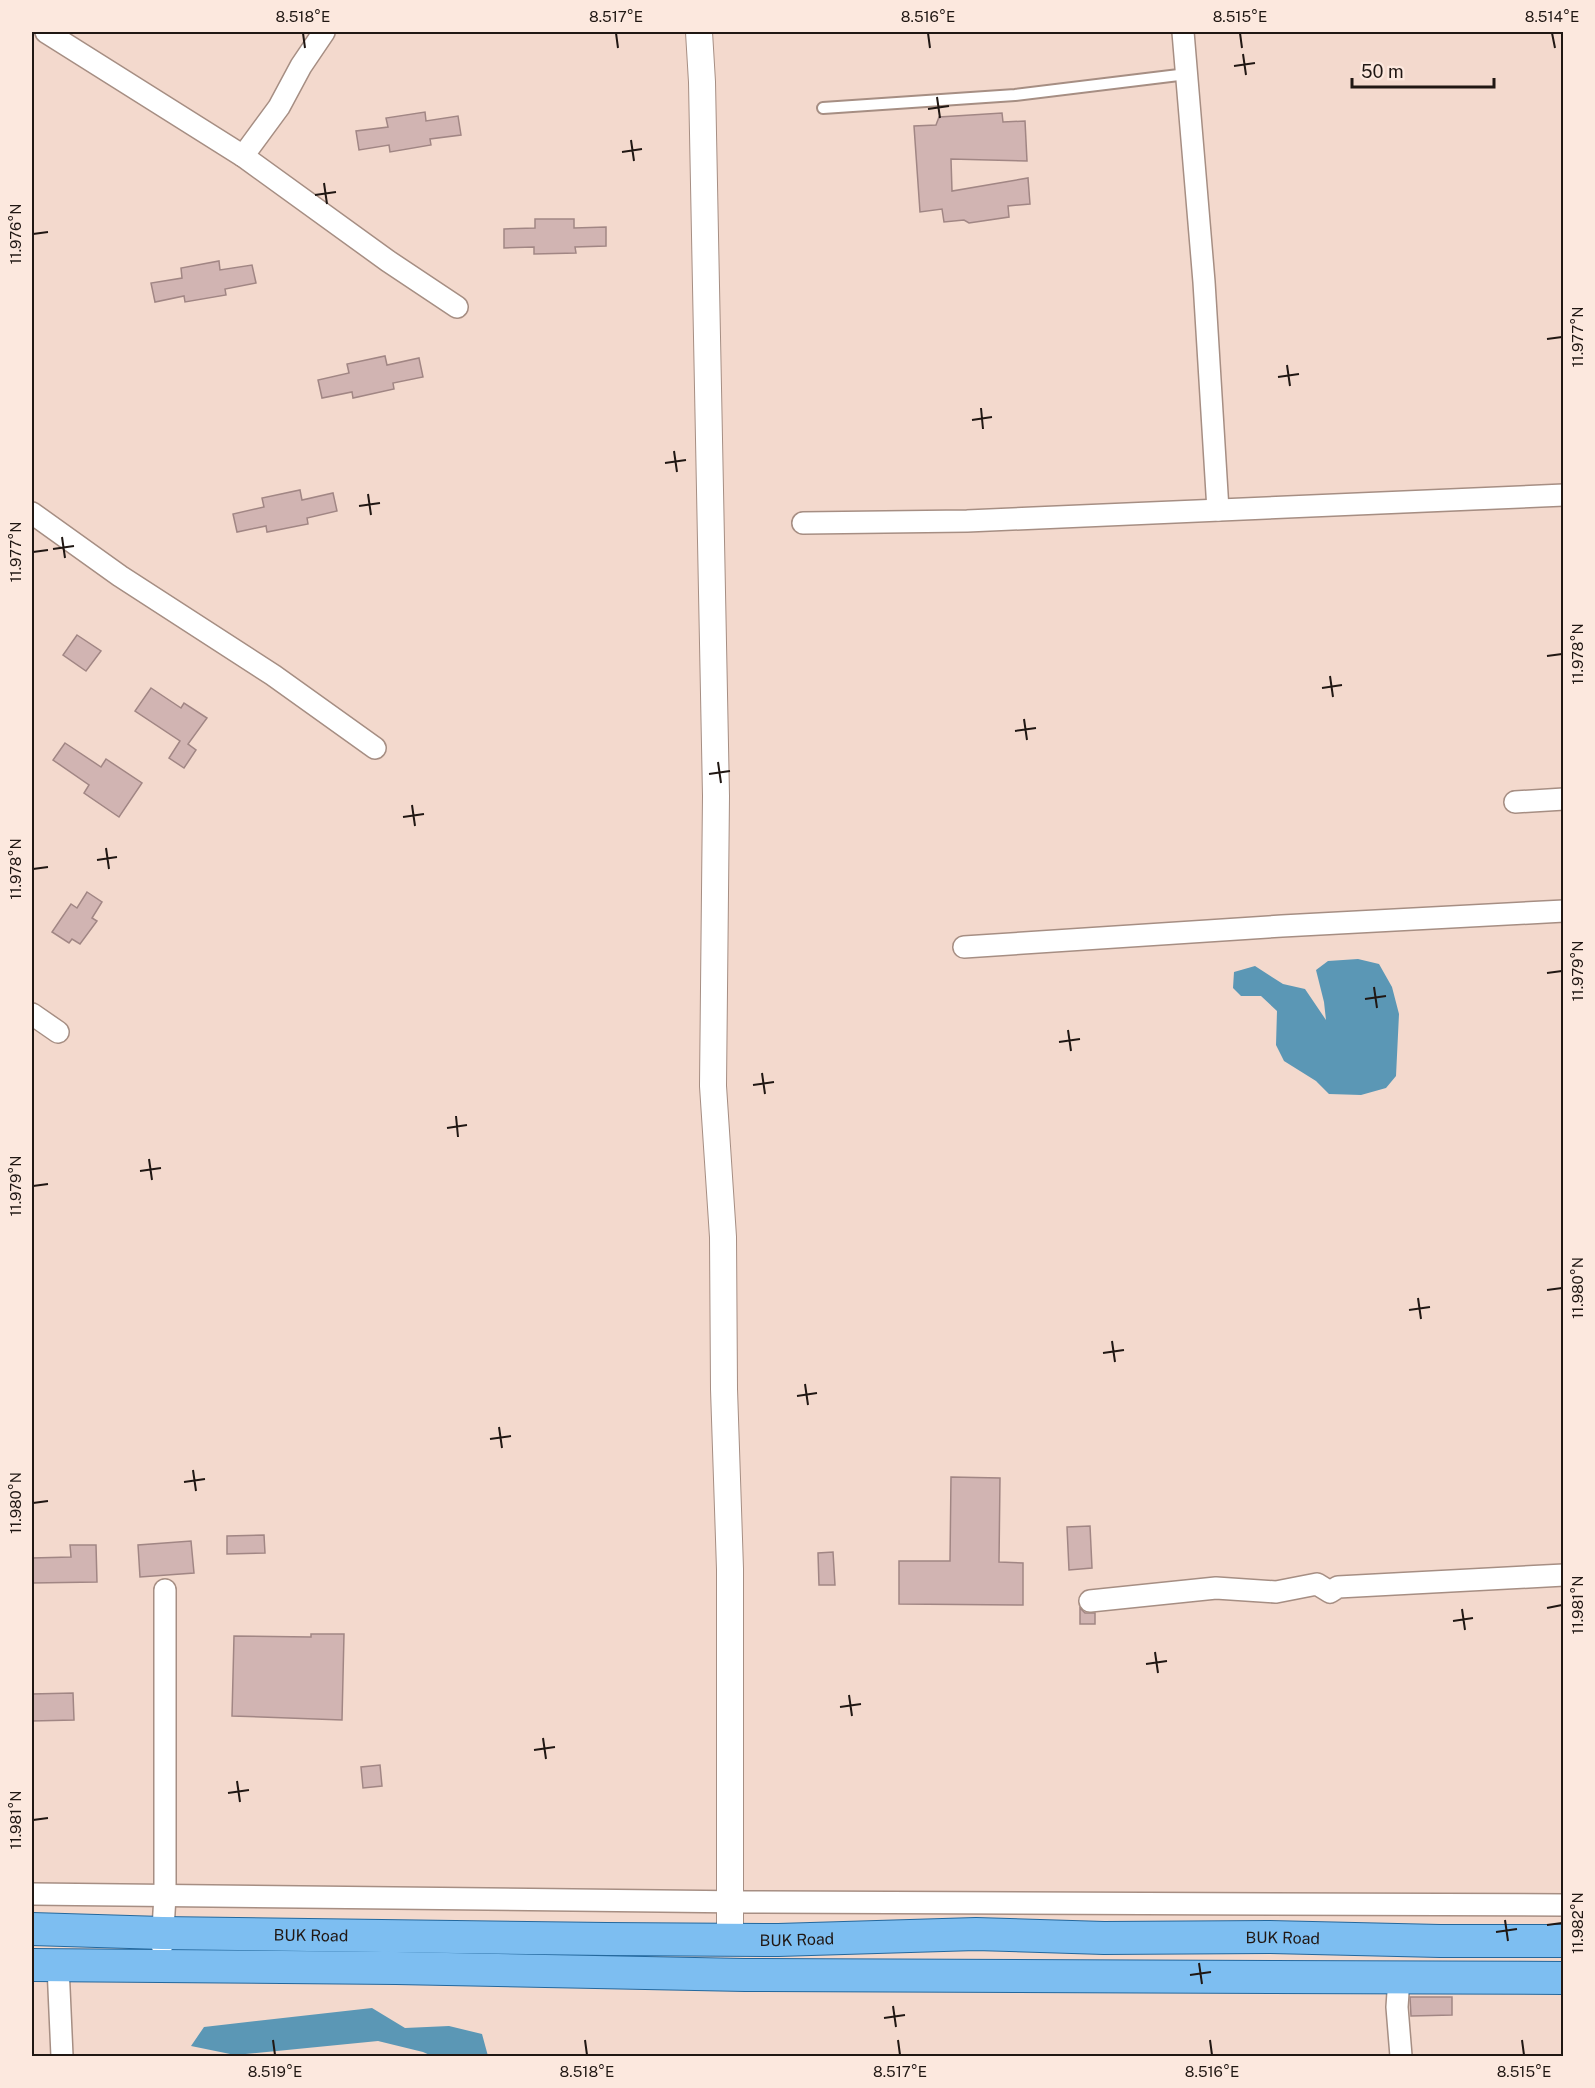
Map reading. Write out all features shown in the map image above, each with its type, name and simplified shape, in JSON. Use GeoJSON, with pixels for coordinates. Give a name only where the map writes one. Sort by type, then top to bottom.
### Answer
{"type":"FeatureCollection","features":[{"type":"Feature","properties":{"kind":"main road","name":"BUK Road"},"geometry":{"type":"LineString","coordinates":[[32,1929],[162,1933],[778,1940],[976,1934],[1104,1938],[1269,1937],[1563,1941]]}},
{"type":"Feature","properties":{"kind":"main road","name":"BUK Road"},"geometry":{"type":"LineString","coordinates":[[45,1966],[396,1968],[777,1976],[1563,1978]]}},
{"type":"Feature","properties":{"kind":"street"},"geometry":{"type":"LineString","coordinates":[[46,32],[243,156],[388,261],[457,307]]}},
{"type":"Feature","properties":{"kind":"street"},"geometry":{"type":"LineString","coordinates":[[243,156],[279,107],[301,66],[324,32]]}},
{"type":"Feature","properties":{"kind":"street"},"geometry":{"type":"LineString","coordinates":[[699,32],[702,82],[708,489],[715,736],[713,1086],[723,1238],[724,1389],[739,1901],[736,1939]]}},
{"type":"Feature","properties":{"kind":"street"},"geometry":{"type":"LineString","coordinates":[[1183,32],[1204,282],[1218,510]]}},
{"type":"Feature","properties":{"kind":"street"},"geometry":{"type":"LineString","coordinates":[[802,523],[967,521],[1563,495]]}},
{"type":"Feature","properties":{"kind":"street"},"geometry":{"type":"LineString","coordinates":[[32,513],[120,576],[273,675],[375,748]]}},
{"type":"Feature","properties":{"kind":"street"},"geometry":{"type":"LineString","coordinates":[[1515,802],[1563,799]]}},
{"type":"Feature","properties":{"kind":"street"},"geometry":{"type":"LineString","coordinates":[[964,947],[1282,926],[1563,911]]}},
{"type":"Feature","properties":{"kind":"street"},"geometry":{"type":"LineString","coordinates":[[32,1014],[58,1032]]}},
{"type":"Feature","properties":{"kind":"street"},"geometry":{"type":"LineString","coordinates":[[1090,1601],[1216,1588],[1276,1592],[1317,1584],[1330,1592],[1338,1587],[1563,1575]]}},
{"type":"Feature","properties":{"kind":"street"},"geometry":{"type":"LineString","coordinates":[[163,1966],[165,1590]]}},
{"type":"Feature","properties":{"kind":"street"},"geometry":{"type":"LineString","coordinates":[[32,1894],[780,1902],[1563,1905]]}},
{"type":"Feature","properties":{"kind":"street"},"geometry":{"type":"LineString","coordinates":[[45,1966],[62,2056]]}},
{"type":"Feature","properties":{"kind":"street"},"geometry":{"type":"LineString","coordinates":[[1399,1978],[1397,2007],[1401,2056]]}},
{"type":"Feature","properties":{"kind":"lane"},"geometry":{"type":"LineString","coordinates":[[823,108],[1015,94],[1187,74]]}},
{"type":"Feature","properties":{"kind":"water"},"geometry":{"type":"Polygon","coordinates":[[[1358,959],[1379,964],[1392,987],[1399,1014],[1396,1076],[1386,1088],[1361,1095],[1329,1094],[1316,1081],[1284,1061],[1276,1045],[1277,1011],[1261,996],[1241,996],[1233,988],[1234,972],[1255,966],[1283,984],[1305,989],[1326,1020],[1316,970],[1328,961],[1358,959]]]}},
{"type":"Feature","properties":{"kind":"water"},"geometry":{"type":"Polygon","coordinates":[[[372,2008],[405,2028],[449,2026],[482,2034],[488,2056],[432,2056],[378,2041],[235,2055],[191,2046],[204,2027],[372,2008]]]}},
{"type":"Feature","properties":{"kind":"building"},"geometry":{"type":"Polygon","coordinates":[[[425,112],[426,121],[458,116],[461,135],[430,139],[431,145],[390,152],[389,145],[359,150],[356,131],[388,127],[386,118],[425,112]]]}},
{"type":"Feature","properties":{"kind":"building"},"geometry":{"type":"Polygon","coordinates":[[[1002,113],[1003,122],[1025,121],[1027,161],[951,159],[952,191],[1028,178],[1030,204],[1008,206],[1009,217],[969,223],[964,220],[944,222],[942,209],[920,212],[914,126],[936,125],[939,117],[1002,113]]]}},
{"type":"Feature","properties":{"kind":"building"},"geometry":{"type":"Polygon","coordinates":[[[535,219],[574,219],[574,228],[606,227],[606,246],[575,247],[576,253],[534,254],[534,247],[504,248],[504,229],[535,228],[535,219]]]}},
{"type":"Feature","properties":{"kind":"building"},"geometry":{"type":"Polygon","coordinates":[[[219,261],[220,270],[252,265],[256,283],[225,289],[226,295],[185,302],[184,296],[155,302],[151,283],[182,278],[181,268],[219,261]]]}},
{"type":"Feature","properties":{"kind":"building"},"geometry":{"type":"Polygon","coordinates":[[[385,356],[387,365],[419,358],[423,377],[393,383],[394,389],[353,398],[352,392],[322,398],[318,380],[349,373],[347,364],[385,356]]]}},
{"type":"Feature","properties":{"kind":"building"},"geometry":{"type":"Polygon","coordinates":[[[300,490],[302,500],[333,493],[337,511],[307,518],[308,524],[267,532],[266,526],[237,532],[233,514],[264,507],[262,498],[300,490]]]}},
{"type":"Feature","properties":{"kind":"building"},"geometry":{"type":"Polygon","coordinates":[[[77,635],[101,651],[86,671],[63,655],[77,635]]]}},
{"type":"Feature","properties":{"kind":"building"},"geometry":{"type":"Polygon","coordinates":[[[151,688],[181,708],[184,703],[207,718],[188,744],[196,750],[184,768],[169,758],[180,741],[135,711],[151,688]]]}},
{"type":"Feature","properties":{"kind":"building"},"geometry":{"type":"Polygon","coordinates":[[[65,743],[101,767],[106,759],[142,783],[119,817],[84,793],[89,785],[53,760],[65,743]]]}},
{"type":"Feature","properties":{"kind":"building"},"geometry":{"type":"Polygon","coordinates":[[[87,892],[102,902],[92,918],[97,921],[80,944],[72,939],[69,943],[52,932],[71,904],[77,908],[87,892]]]}},
{"type":"Feature","properties":{"kind":"building"},"geometry":{"type":"Polygon","coordinates":[[[951,1477],[1000,1478],[999,1562],[1023,1563],[1023,1605],[899,1604],[899,1561],[950,1561],[951,1477]]]}},
{"type":"Feature","properties":{"kind":"building"},"geometry":{"type":"Polygon","coordinates":[[[1090,1526],[1092,1568],[1069,1570],[1067,1527],[1090,1526]]]}},
{"type":"Feature","properties":{"kind":"building"},"geometry":{"type":"Polygon","coordinates":[[[264,1535],[265,1553],[227,1554],[227,1536],[264,1535]]]}},
{"type":"Feature","properties":{"kind":"building"},"geometry":{"type":"Polygon","coordinates":[[[191,1541],[194,1573],[140,1577],[138,1545],[191,1541]]]}},
{"type":"Feature","properties":{"kind":"building"},"geometry":{"type":"Polygon","coordinates":[[[70,1545],[96,1545],[97,1582],[32,1583],[32,1558],[71,1557],[70,1545]]]}},
{"type":"Feature","properties":{"kind":"building"},"geometry":{"type":"Polygon","coordinates":[[[833,1552],[835,1585],[819,1585],[818,1553],[833,1552]]]}},
{"type":"Feature","properties":{"kind":"building"},"geometry":{"type":"Polygon","coordinates":[[[1080,1608],[1085,1613],[1095,1613],[1095,1624],[1080,1624],[1080,1608]]]}},
{"type":"Feature","properties":{"kind":"building"},"geometry":{"type":"Polygon","coordinates":[[[311,1634],[344,1634],[342,1720],[232,1716],[234,1636],[311,1637],[311,1634]]]}},
{"type":"Feature","properties":{"kind":"building"},"geometry":{"type":"Polygon","coordinates":[[[73,1693],[74,1720],[32,1721],[32,1694],[73,1693]]]}},
{"type":"Feature","properties":{"kind":"building"},"geometry":{"type":"Polygon","coordinates":[[[380,1765],[382,1786],[363,1788],[361,1767],[380,1765]]]}},
{"type":"Feature","properties":{"kind":"building"},"geometry":{"type":"Polygon","coordinates":[[[1410,1997],[1452,1997],[1452,2015],[1411,2016],[1410,1997]]]}}]}
